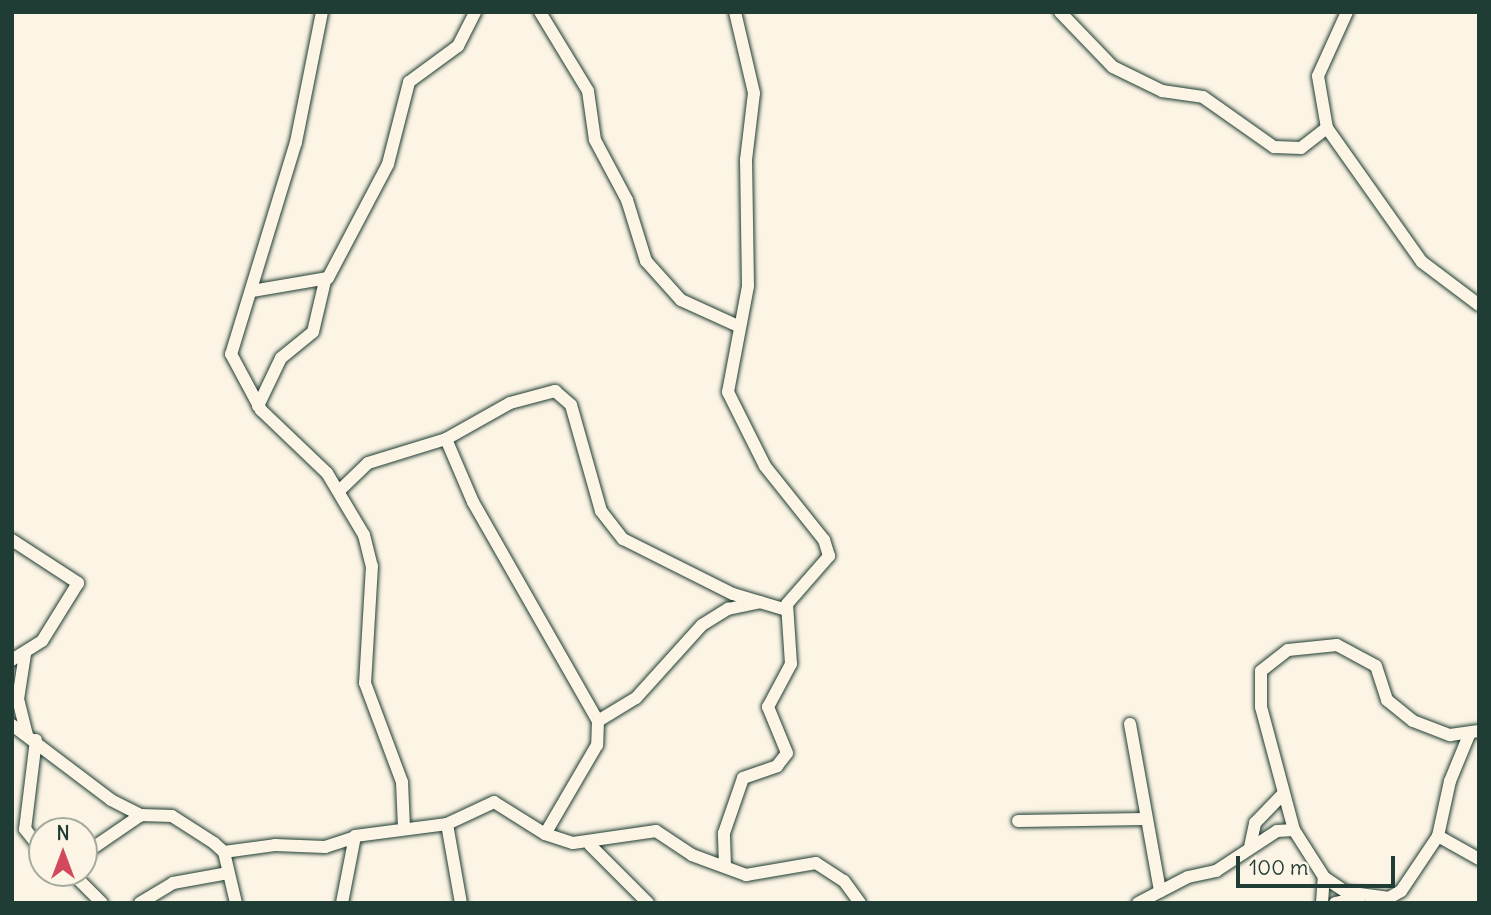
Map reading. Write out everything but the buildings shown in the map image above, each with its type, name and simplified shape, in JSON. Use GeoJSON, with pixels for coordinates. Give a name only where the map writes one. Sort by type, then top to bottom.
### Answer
{"type":"FeatureCollection","features":[{"type":"Feature","properties":{"kind":"street"},"geometry":{"type":"LineString","coordinates":[[322,12],[296,142],[231,354],[258,406],[339,491],[369,553],[365,683],[402,782],[404,827]]}},
{"type":"Feature","properties":{"kind":"street"},"geometry":{"type":"LineString","coordinates":[[258,406],[281,358],[313,332],[325,281],[388,164],[409,82],[458,46],[475,12]]}},
{"type":"Feature","properties":{"kind":"street"},"geometry":{"type":"LineString","coordinates":[[540,12],[588,91],[595,141],[627,200],[646,261],[681,300],[738,326]]}},
{"type":"Feature","properties":{"kind":"street"},"geometry":{"type":"LineString","coordinates":[[725,866],[724,833],[743,778],[777,766],[787,753],[768,707],[791,664],[786,610],[789,600],[826,566],[829,549],[788,501],[732,409],[727,384],[748,286],[746,160],[754,93],[734,12]]}},
{"type":"Feature","properties":{"kind":"street"},"geometry":{"type":"LineString","coordinates":[[1060,12],[1112,67],[1162,91],[1203,97],[1275,147],[1301,148],[1327,128]]}},
{"type":"Feature","properties":{"kind":"street"},"geometry":{"type":"LineString","coordinates":[[1333,12],[1339,30]]}},
{"type":"Feature","properties":{"kind":"street"},"geometry":{"type":"LineString","coordinates":[[1347,12],[1318,76],[1327,128],[1422,262],[1479,305]]}},
{"type":"Feature","properties":{"kind":"street"},"geometry":{"type":"LineString","coordinates":[[252,292],[325,281]]}},
{"type":"Feature","properties":{"kind":"street"},"geometry":{"type":"LineString","coordinates":[[339,491],[368,463],[446,439],[524,397],[561,393],[582,430],[610,526],[635,545],[760,602],[786,610]]}},
{"type":"Feature","properties":{"kind":"street"},"geometry":{"type":"LineString","coordinates":[[446,439],[472,502],[598,721],[597,745],[545,834]]}},
{"type":"Feature","properties":{"kind":"street"},"geometry":{"type":"LineString","coordinates":[[12,540],[78,583],[56,623],[25,654],[12,660]]}},
{"type":"Feature","properties":{"kind":"street"},"geometry":{"type":"LineString","coordinates":[[598,721],[636,698],[702,625],[728,609],[760,602]]}},
{"type":"Feature","properties":{"kind":"street"},"geometry":{"type":"LineString","coordinates":[[1335,903],[1401,891],[1438,836],[1474,733],[1434,731],[1406,716],[1387,700],[1376,666],[1349,650],[1317,644],[1287,650],[1266,663],[1259,690],[1283,794],[1294,830],[1324,877],[1362,897]]}},
{"type":"Feature","properties":{"kind":"street"},"geometry":{"type":"LineString","coordinates":[[25,654],[18,699],[32,737],[25,829],[28,833]]}},
{"type":"Feature","properties":{"kind":"street"},"geometry":{"type":"LineString","coordinates":[[1130,724],[1160,891]]}},
{"type":"Feature","properties":{"kind":"street"},"geometry":{"type":"LineString","coordinates":[[12,725],[32,737],[111,800],[141,815],[172,816],[224,852],[275,845],[325,847],[404,827],[447,824],[495,802],[545,834],[590,845],[656,831],[692,855],[746,875],[816,863],[844,881],[860,903]]}},
{"type":"Feature","properties":{"kind":"street"},"geometry":{"type":"LineString","coordinates":[[1250,847],[1255,823],[1283,794]]}},
{"type":"Feature","properties":{"kind":"street"},"geometry":{"type":"LineString","coordinates":[[98,844],[141,815]]}},
{"type":"Feature","properties":{"kind":"street"},"geometry":{"type":"LineString","coordinates":[[1018,821],[1145,819]]}},
{"type":"Feature","properties":{"kind":"street"},"geometry":{"type":"LineString","coordinates":[[447,824],[461,903]]}},
{"type":"Feature","properties":{"kind":"street"},"geometry":{"type":"LineString","coordinates":[[1138,903],[1160,891],[1216,871],[1278,831],[1294,830]]}},
{"type":"Feature","properties":{"kind":"street"},"geometry":{"type":"LineString","coordinates":[[1438,836],[1479,859]]}},
{"type":"Feature","properties":{"kind":"street"},"geometry":{"type":"LineString","coordinates":[[342,903],[353,838]]}},
{"type":"Feature","properties":{"kind":"street"},"geometry":{"type":"LineString","coordinates":[[590,845],[648,903]]}},
{"type":"Feature","properties":{"kind":"street"},"geometry":{"type":"LineString","coordinates":[[224,852],[236,903]]}},
{"type":"Feature","properties":{"kind":"street"},"geometry":{"type":"LineString","coordinates":[[139,903],[173,883],[228,873]]}},
{"type":"Feature","properties":{"kind":"street"},"geometry":{"type":"LineString","coordinates":[[1322,903],[1324,877]]}},
{"type":"Feature","properties":{"kind":"street"},"geometry":{"type":"LineString","coordinates":[[86,887],[102,903]]}}]}
